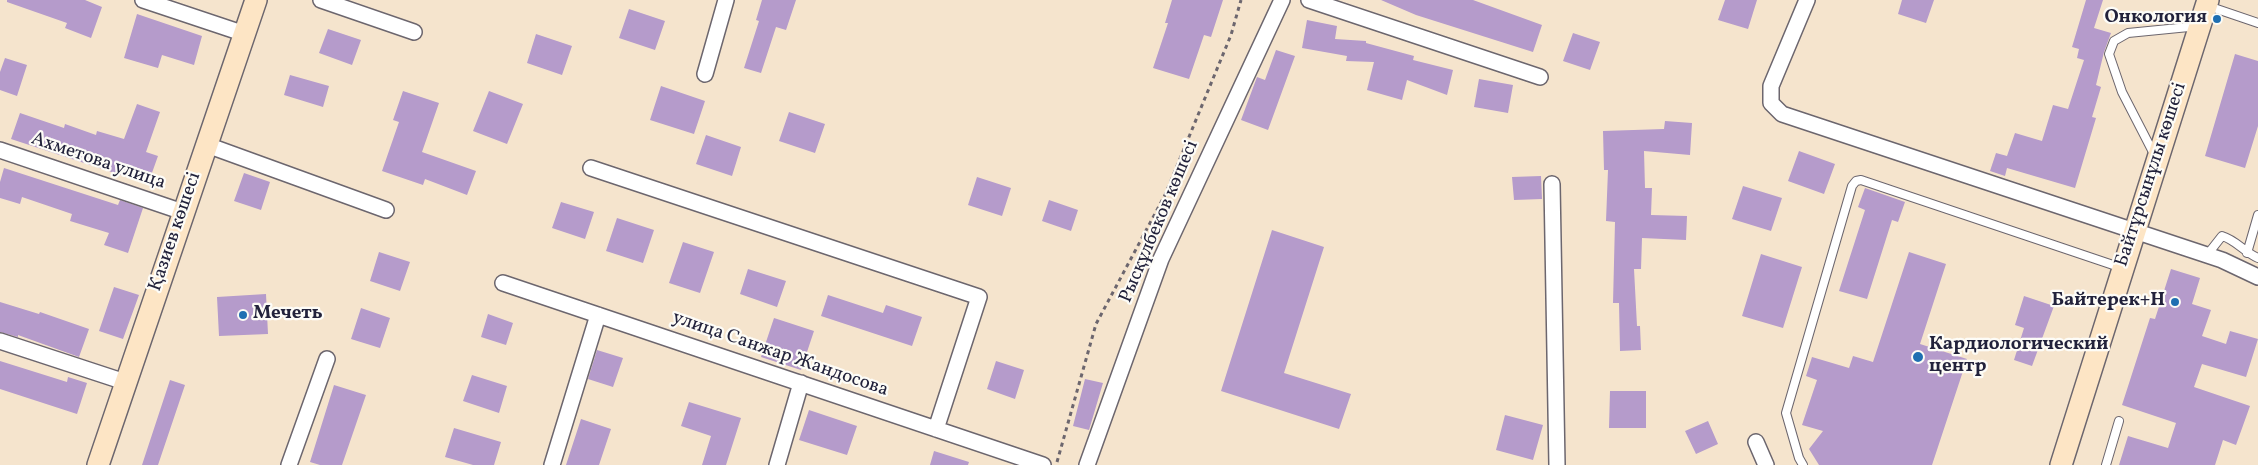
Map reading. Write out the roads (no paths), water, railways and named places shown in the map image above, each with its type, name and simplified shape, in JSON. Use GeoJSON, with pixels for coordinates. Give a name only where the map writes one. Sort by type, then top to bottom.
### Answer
{"type":"FeatureCollection","features":[{"type":"Feature","properties":{"kind":"street"},"geometry":{"type":"LineString","coordinates":[[143,0],[245,34]]}},
{"type":"Feature","properties":{"kind":"street","name":"Қазиев көшесі"},"geometry":{"type":"LineString","coordinates":[[98,465],[256,0]]}},
{"type":"Feature","properties":{"kind":"street"},"geometry":{"type":"LineString","coordinates":[[321,0],[414,32]]}},
{"type":"Feature","properties":{"kind":"street"},"geometry":{"type":"LineString","coordinates":[[705,74],[726,0]]}},
{"type":"Feature","properties":{"kind":"street","name":"Рысқұлбеков көшесі"},"geometry":{"type":"LineString","coordinates":[[1088,465],[1161,259],[1282,0]]}},
{"type":"Feature","properties":{"kind":"street"},"geometry":{"type":"LineString","coordinates":[[1309,0],[1540,77]]}},
{"type":"Feature","properties":{"kind":"street"},"geometry":{"type":"LineString","coordinates":[[1807,0],[1771,86],[1771,103],[1782,114],[2207,255],[2258,277]]}},
{"type":"Feature","properties":{"kind":"street","name":"Байтұрсынұлы көшесі"},"geometry":{"type":"LineString","coordinates":[[2060,465],[2207,3]]}},
{"type":"Feature","properties":{"kind":"street"},"geometry":{"type":"LineString","coordinates":[[207,145],[386,210]]}},
{"type":"Feature","properties":{"kind":"street","name":"Ахметова улица"},"geometry":{"type":"LineString","coordinates":[[0,150],[183,212]]}},
{"type":"Feature","properties":{"kind":"street"},"geometry":{"type":"LineString","coordinates":[[591,168],[979,297],[936,430]]}},
{"type":"Feature","properties":{"kind":"street"},"geometry":{"type":"LineString","coordinates":[[1552,184],[1557,465]]}},
{"type":"Feature","properties":{"kind":"street","name":"улица Санжар Жандосова"},"geometry":{"type":"LineString","coordinates":[[503,283],[1043,465]]}},
{"type":"Feature","properties":{"kind":"street"},"geometry":{"type":"LineString","coordinates":[[552,465],[598,315]]}},
{"type":"Feature","properties":{"kind":"street"},"geometry":{"type":"LineString","coordinates":[[0,341],[125,382]]}},
{"type":"Feature","properties":{"kind":"street"},"geometry":{"type":"LineString","coordinates":[[289,465],[327,359]]}},
{"type":"Feature","properties":{"kind":"street"},"geometry":{"type":"LineString","coordinates":[[777,465],[801,383]]}},
{"type":"Feature","properties":{"kind":"street"},"geometry":{"type":"LineString","coordinates":[[1756,442],[1766,465]]}},
{"type":"Feature","properties":{"kind":"lane"},"geometry":{"type":"LineString","coordinates":[[2207,3],[2258,23]]}},
{"type":"Feature","properties":{"kind":"lane"},"geometry":{"type":"LineString","coordinates":[[2157,160],[2122,92],[2109,54],[2114,41],[2128,33],[2200,26]]}},
{"type":"Feature","properties":{"kind":"lane"},"geometry":{"type":"LineString","coordinates":[[1804,465],[1799,458],[1786,413],[1852,186],[1856,181],[1862,180],[2123,268]]}},
{"type":"Feature","properties":{"kind":"lane"},"geometry":{"type":"LineString","coordinates":[[2247,253],[2258,215]]}},
{"type":"Feature","properties":{"kind":"lane"},"geometry":{"type":"LineString","coordinates":[[2207,255],[2222,236],[2232,239],[2247,253],[2258,258]]}},
{"type":"Feature","properties":{"kind":"lane"},"geometry":{"type":"LineString","coordinates":[[2106,465],[2119,421]]}},
{"type":"Feature","properties":{"kind":"place","name":"Онкология"},"geometry":{"type":"Point","coordinates":[2217,19]}},
{"type":"Feature","properties":{"kind":"place","name":"Байтерек+Н"},"geometry":{"type":"Point","coordinates":[2175,302]}},
{"type":"Feature","properties":{"kind":"place","name":"Мечеть"},"geometry":{"type":"Point","coordinates":[243,315]}},
{"type":"Feature","properties":{"kind":"place","name":"Кардиологический центр"},"geometry":{"type":"Point","coordinates":[1918,357]}}]}
